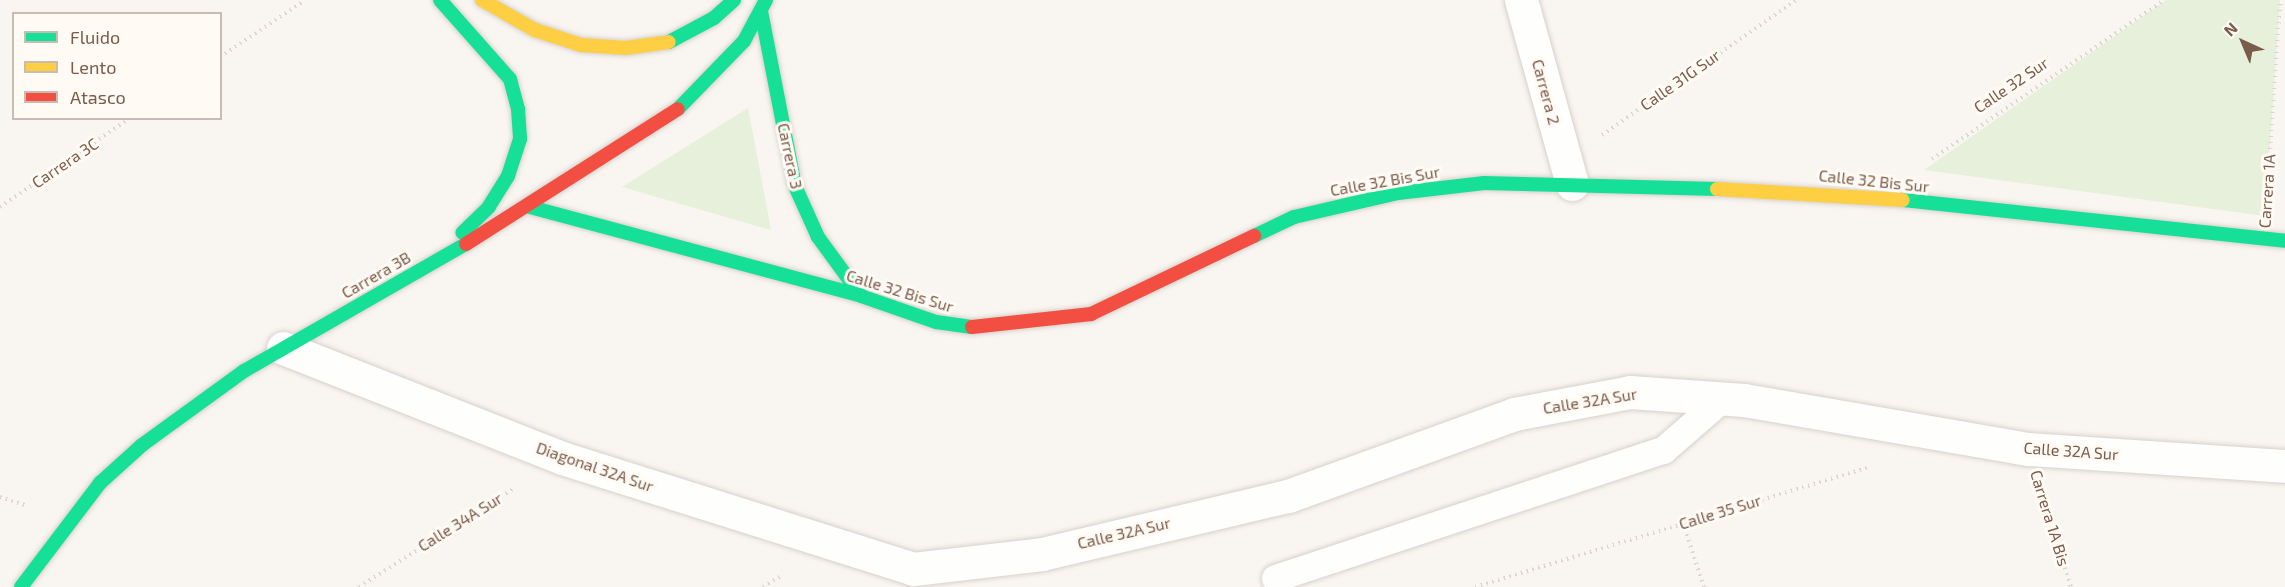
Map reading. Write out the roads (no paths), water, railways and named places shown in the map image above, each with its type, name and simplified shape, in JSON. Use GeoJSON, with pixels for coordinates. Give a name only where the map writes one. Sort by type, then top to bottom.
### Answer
{"type":"FeatureCollection","features":[{"type":"Feature","properties":{"kind":"street"},"geometry":{"type":"LineString","coordinates":[[432,261],[489,207],[508,176],[520,139],[510,79],[440,0]]}},
{"type":"Feature","properties":{"kind":"street"},"geometry":{"type":"LineString","coordinates":[[482,0],[535,30],[581,45],[626,48],[670,42],[714,18],[734,0]]}},
{"type":"Feature","properties":{"kind":"street","name":"Carrera 2"},"geometry":{"type":"LineString","coordinates":[[1521,0],[1568,172]]}},
{"type":"Feature","properties":{"kind":"street","name":"Carrera 3B"},"geometry":{"type":"LineString","coordinates":[[21,587],[100,483],[179,417],[283,348],[530,207],[687,103],[720,72],[763,5]]}},
{"type":"Feature","properties":{"kind":"street","name":"Carrera 3"},"geometry":{"type":"LineString","coordinates":[[763,5],[795,186],[818,237],[861,296]]}},
{"type":"Feature","properties":{"kind":"street","name":"Calle 32 Bis Sur"},"geometry":{"type":"LineString","coordinates":[[530,207],[861,296],[936,322],[983,329],[1045,324],[1091,314],[1131,297],[1294,217],[1445,186],[1568,172],[1877,197],[2285,241]]}},
{"type":"Feature","properties":{"kind":"street","name":"Diagonal 32A Sur"},"geometry":{"type":"LineString","coordinates":[[283,348],[562,458],[910,578]]}},
{"type":"Feature","properties":{"kind":"street","name":"Calle 32A Sur"},"geometry":{"type":"LineString","coordinates":[[910,578],[1042,554],[1288,496],[1514,414],[1630,392],[1724,398],[2029,449],[2285,466]]}},
{"type":"Feature","properties":{"kind":"lane"},"geometry":{"type":"LineString","coordinates":[[1275,578],[1663,450],[1724,398]]}}]}
